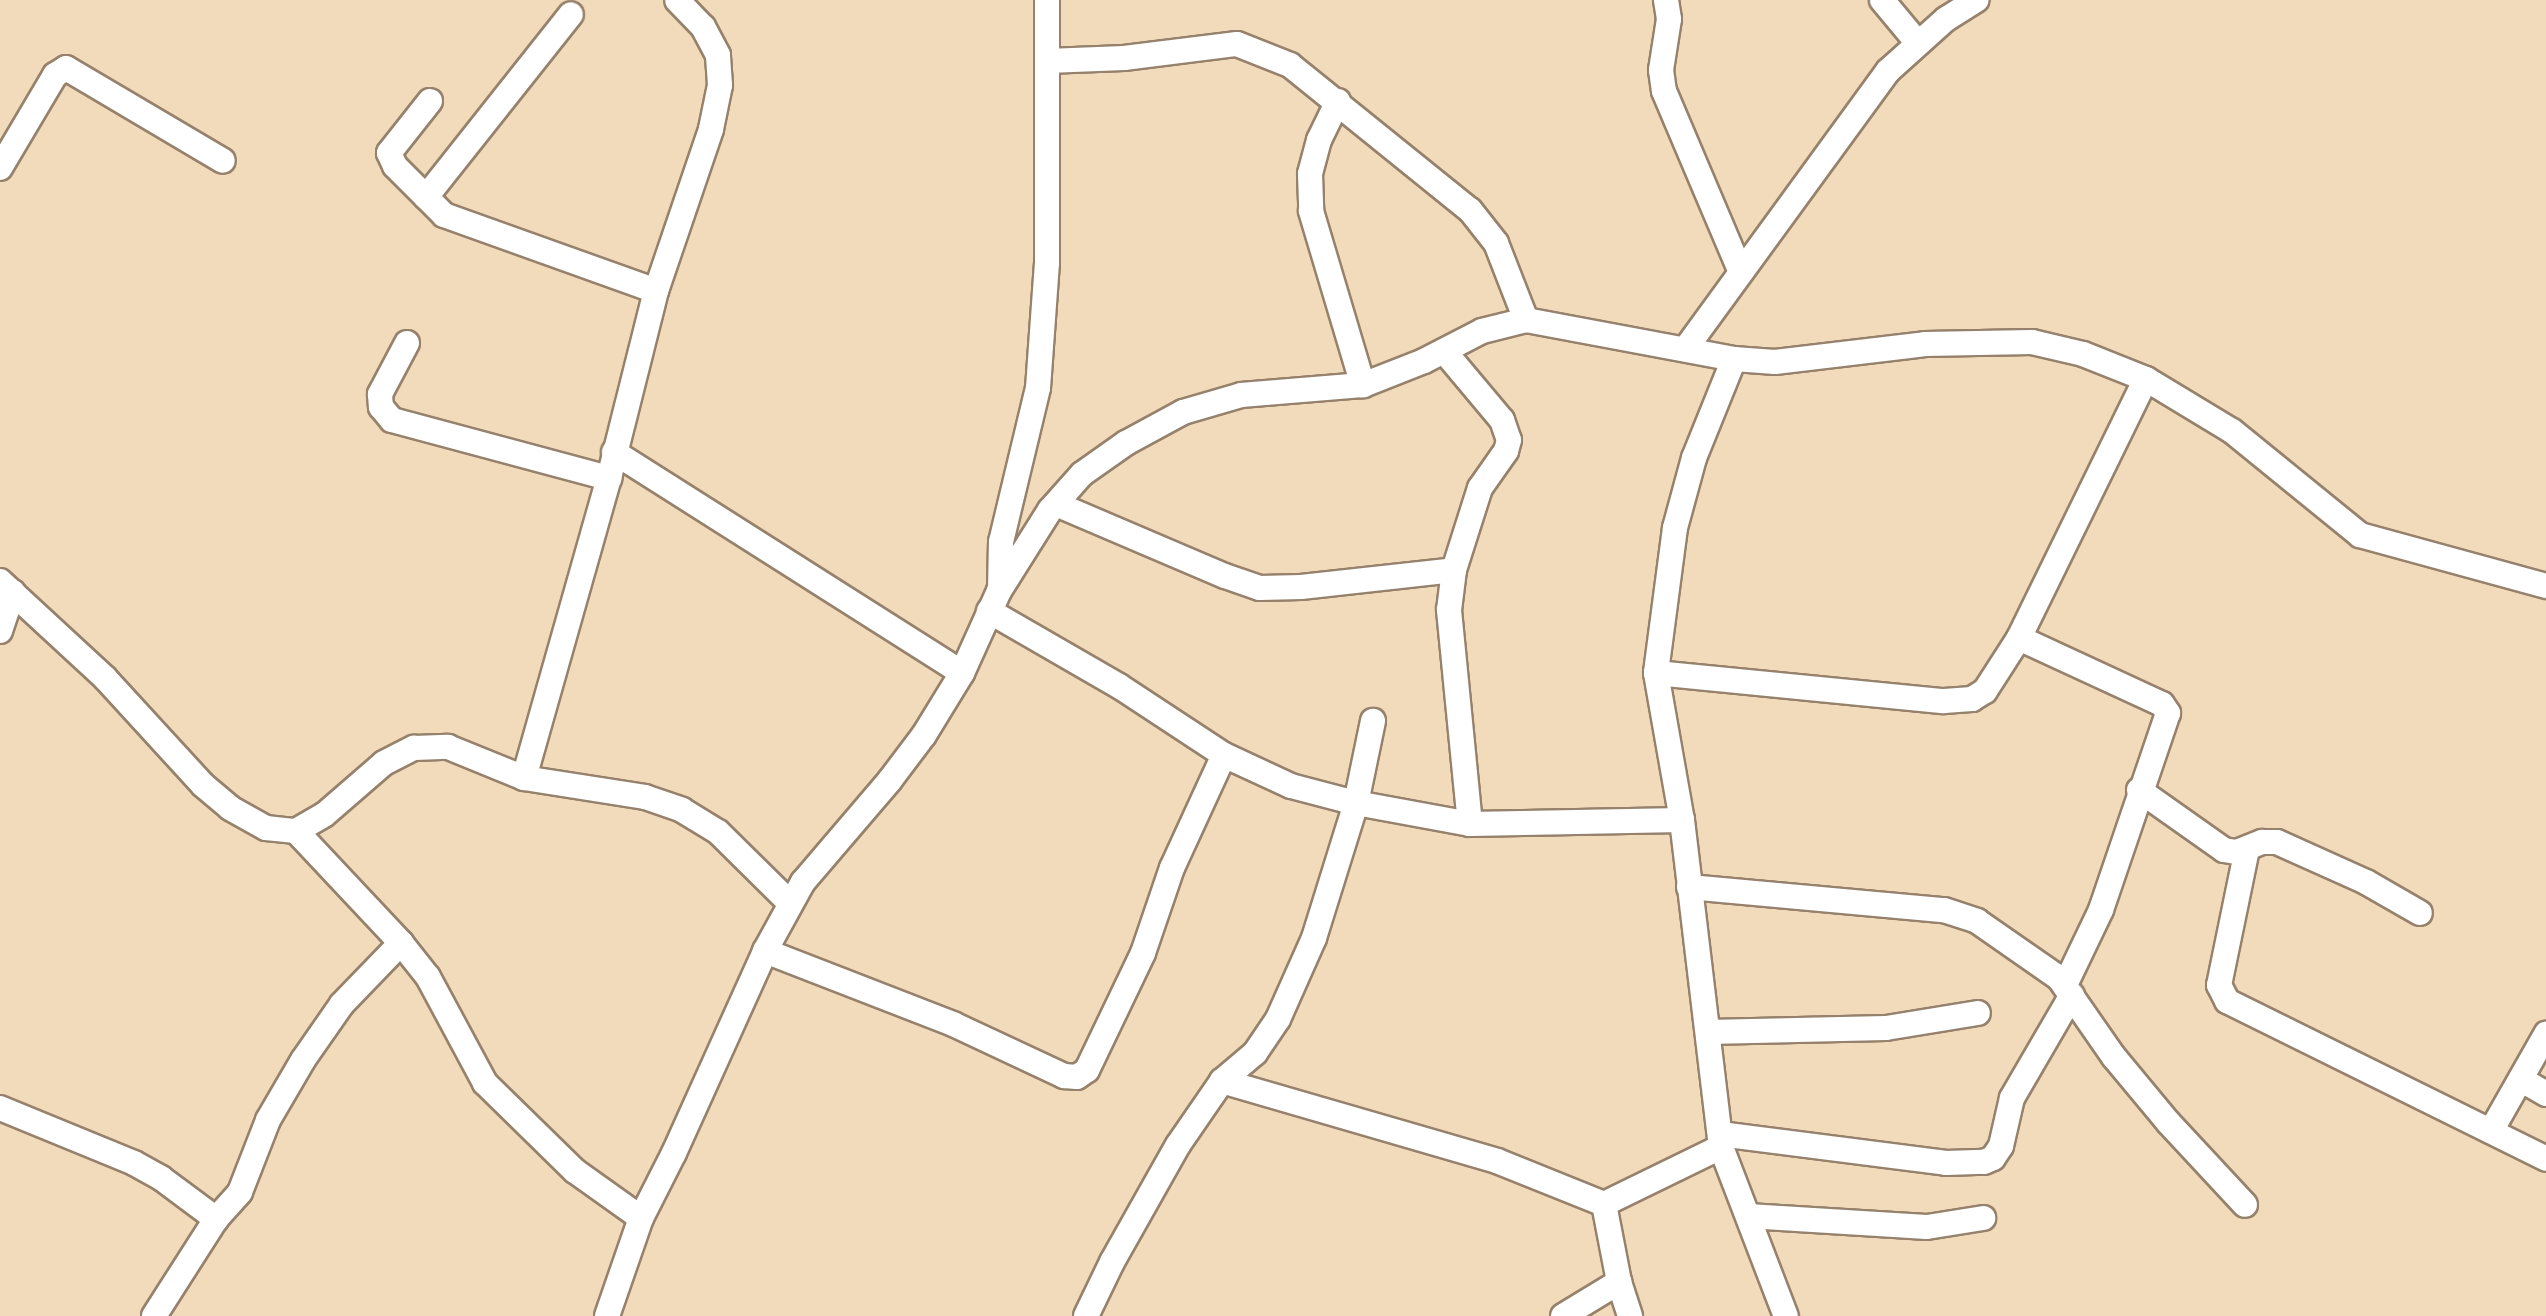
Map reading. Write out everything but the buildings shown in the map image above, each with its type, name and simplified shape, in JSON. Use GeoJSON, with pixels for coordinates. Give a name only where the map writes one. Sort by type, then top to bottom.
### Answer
{"type":"FeatureCollection","features":[{"type":"Feature","properties":{"kind":"street"},"geometry":{"type":"LineString","coordinates":[[524,778],[609,478],[656,291],[711,129],[720,85],[718,55],[703,27],[677,0]]}},
{"type":"Feature","properties":{"kind":"street"},"geometry":{"type":"LineString","coordinates":[[994,601],[1001,542],[1038,388],[1047,263],[1047,0]]}},
{"type":"Feature","properties":{"kind":"street"},"geometry":{"type":"LineString","coordinates":[[1666,0],[1669,19],[1661,70],[1664,91],[1740,270]]}},
{"type":"Feature","properties":{"kind":"street"},"geometry":{"type":"LineString","coordinates":[[1882,0],[1917,42]]}},
{"type":"Feature","properties":{"kind":"street"},"geometry":{"type":"LineString","coordinates":[[1686,348],[1859,107],[1917,42],[1976,0]]}},
{"type":"Feature","properties":{"kind":"street"},"geometry":{"type":"LineString","coordinates":[[426,197],[571,14]]}},
{"type":"Feature","properties":{"kind":"street"},"geometry":{"type":"LineString","coordinates":[[1047,61],[1124,58],[1237,44],[1290,65],[1338,101],[1484,225],[1496,243],[1526,320]]}},
{"type":"Feature","properties":{"kind":"street"},"geometry":{"type":"LineString","coordinates":[[0,168],[55,75],[66,68],[75,70],[223,161]]}},
{"type":"Feature","properties":{"kind":"street"},"geometry":{"type":"LineString","coordinates":[[430,101],[389,153],[395,166],[452,219],[656,291]]}},
{"type":"Feature","properties":{"kind":"street"},"geometry":{"type":"LineString","coordinates":[[1338,101],[1316,151],[1310,174],[1311,211],[1363,385]]}},
{"type":"Feature","properties":{"kind":"street"},"geometry":{"type":"LineString","coordinates":[[607,1316],[641,1218],[790,903],[833,845],[890,780],[962,673],[994,601],[1056,504],[1082,474],[1126,443],[1183,412],[1241,395],[1363,385],[1444,351],[1482,331],[1526,320],[1734,359],[1775,362],[1925,344],[2032,342],[2083,354],[2146,379],[2232,431],[2360,535],[2546,586]]}},
{"type":"Feature","properties":{"kind":"street"},"geometry":{"type":"LineString","coordinates":[[407,343],[380,394],[381,407],[392,420],[609,478]]}},
{"type":"Feature","properties":{"kind":"street"},"geometry":{"type":"LineString","coordinates":[[1444,351],[1502,420],[1509,440],[1506,451],[1480,488],[1454,570],[1449,610],[1470,824]]}},
{"type":"Feature","properties":{"kind":"street"},"geometry":{"type":"LineString","coordinates":[[1734,359],[1694,458],[1675,528],[1656,673],[1682,820],[1720,1140],[1786,1316]]}},
{"type":"Feature","properties":{"kind":"street"},"geometry":{"type":"LineString","coordinates":[[1656,673],[1944,701],[1972,699],[1985,691],[2019,638],[2146,379]]}},
{"type":"Feature","properties":{"kind":"street"},"geometry":{"type":"LineString","coordinates":[[614,452],[962,673]]}},
{"type":"Feature","properties":{"kind":"street"},"geometry":{"type":"LineString","coordinates":[[1056,504],[1260,588],[1301,587],[1454,570]]}},
{"type":"Feature","properties":{"kind":"street"},"geometry":{"type":"LineString","coordinates":[[6,587],[105,678],[203,785],[230,808],[266,828],[296,831],[324,815],[384,763],[414,748],[448,747],[524,778],[645,797],[682,810],[718,832],[790,903]]}},
{"type":"Feature","properties":{"kind":"street"},"geometry":{"type":"LineString","coordinates":[[0,631],[6,587]]}},
{"type":"Feature","properties":{"kind":"street"},"geometry":{"type":"LineString","coordinates":[[994,601],[1224,755],[1291,786],[1356,803],[1470,824],[1682,820]]}},
{"type":"Feature","properties":{"kind":"street"},"geometry":{"type":"LineString","coordinates":[[1604,1204],[1720,1140],[1946,1163],[1984,1162],[1993,1158],[2001,1146],[2012,1098],[2068,990],[2101,910],[2139,790],[2168,713],[2162,704],[2019,638]]}},
{"type":"Feature","properties":{"kind":"street"},"geometry":{"type":"LineString","coordinates":[[1086,1316],[1112,1262],[1178,1145],[1222,1081],[1255,1053],[1278,1019],[1314,938],[1356,803],[1373,721]]}},
{"type":"Feature","properties":{"kind":"street"},"geometry":{"type":"LineString","coordinates":[[765,951],[953,1024],[1064,1076],[1077,1077],[1087,1070],[1143,953],[1172,868],[1224,755]]}},
{"type":"Feature","properties":{"kind":"street"},"geometry":{"type":"LineString","coordinates":[[2139,790],[2224,850],[2237,852],[2269,840],[2277,842],[2366,882],[2420,913]]}},
{"type":"Feature","properties":{"kind":"street"},"geometry":{"type":"LineString","coordinates":[[296,831],[401,943],[428,977],[485,1083],[575,1171],[641,1218]]}},
{"type":"Feature","properties":{"kind":"street"},"geometry":{"type":"LineString","coordinates":[[2247,849],[2219,985],[2227,1001],[2546,1159]]}},
{"type":"Feature","properties":{"kind":"street"},"geometry":{"type":"LineString","coordinates":[[1689,887],[1944,910],[1977,921],[2047,967],[2068,990],[2114,1057],[2168,1122],[2245,1205]]}},
{"type":"Feature","properties":{"kind":"street"},"geometry":{"type":"LineString","coordinates":[[154,1316],[216,1219],[240,1192],[268,1120],[303,1060],[342,1004],[401,943]]}},
{"type":"Feature","properties":{"kind":"street"},"geometry":{"type":"LineString","coordinates":[[1708,1032],[1886,1028],[1978,1013]]}},
{"type":"Feature","properties":{"kind":"street"},"geometry":{"type":"LineString","coordinates":[[2491,1131],[2546,1034]]}},
{"type":"Feature","properties":{"kind":"street"},"geometry":{"type":"LineString","coordinates":[[2522,1080],[2546,1094]]}},
{"type":"Feature","properties":{"kind":"street"},"geometry":{"type":"LineString","coordinates":[[1222,1081],[1497,1161],[1604,1204]]}},
{"type":"Feature","properties":{"kind":"street"},"geometry":{"type":"LineString","coordinates":[[0,1108],[134,1163],[161,1178],[216,1219]]}},
{"type":"Feature","properties":{"kind":"street"},"geometry":{"type":"LineString","coordinates":[[1604,1204],[1619,1282],[1630,1316]]}},
{"type":"Feature","properties":{"kind":"street"},"geometry":{"type":"LineString","coordinates":[[1748,1216],[1927,1227],[1983,1218]]}},
{"type":"Feature","properties":{"kind":"street"},"geometry":{"type":"LineString","coordinates":[[1563,1316],[1619,1282]]}}]}
